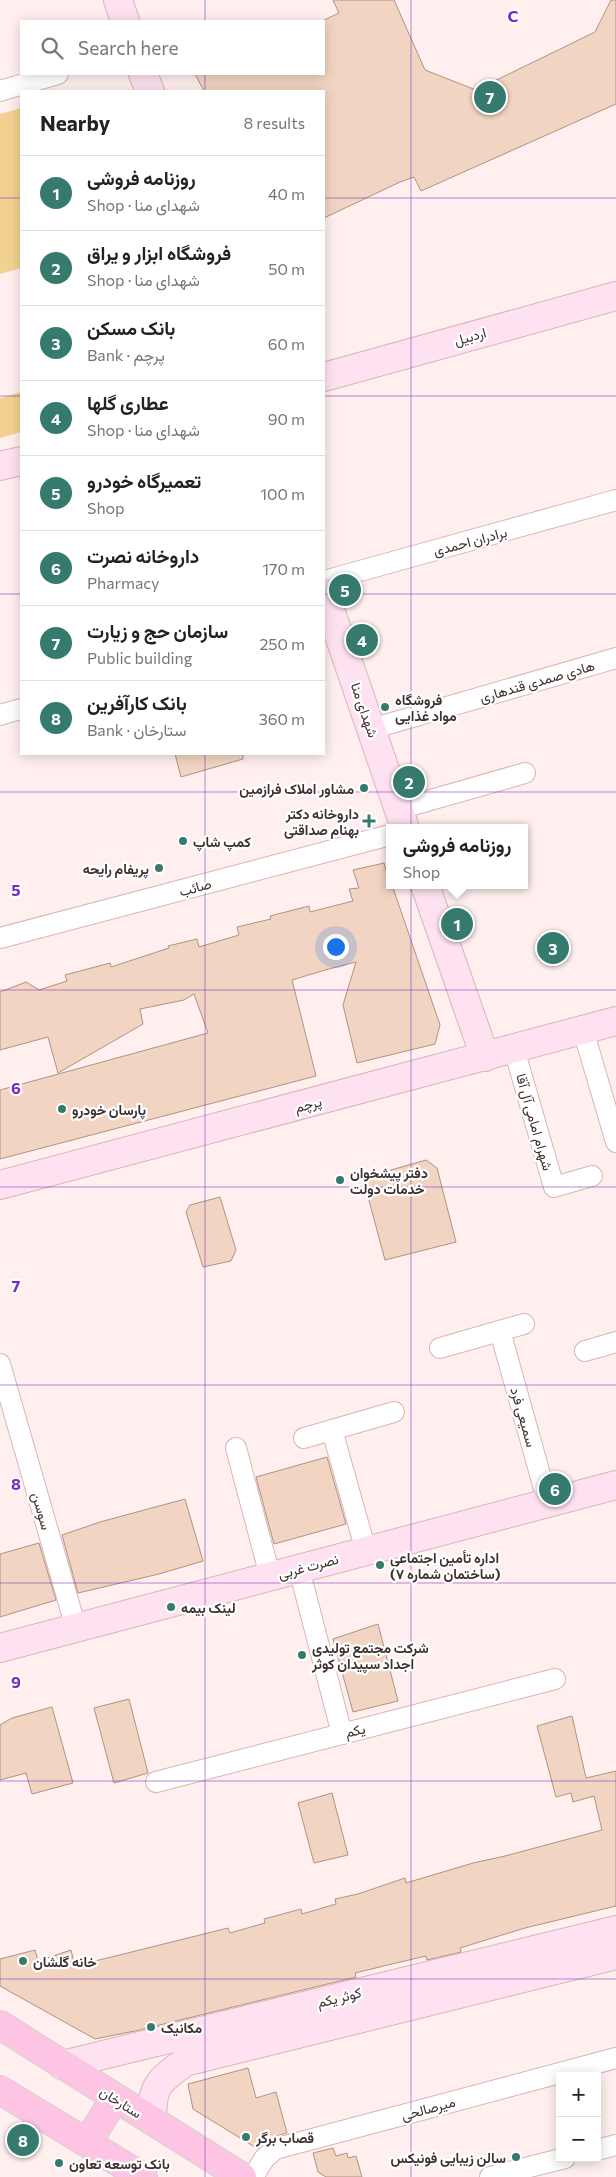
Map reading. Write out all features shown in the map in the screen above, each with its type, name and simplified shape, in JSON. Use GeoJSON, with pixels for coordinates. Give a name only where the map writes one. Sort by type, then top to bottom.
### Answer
{"type":"FeatureCollection","features":[{"type":"Feature","properties":{"kind":"main road","name":"ستارخان"},"geometry":{"type":"LineString","coordinates":[[0,2025],[242,2177]]}},
{"type":"Feature","properties":{"kind":"main road"},"geometry":{"type":"LineString","coordinates":[[0,2090],[143,2177]]}},
{"type":"Feature","properties":{"kind":"main road"},"geometry":{"type":"LineString","coordinates":[[87,2143],[115,2098]]}},
{"type":"Feature","properties":{"kind":"street"},"geometry":{"type":"LineString","coordinates":[[118,0],[125,20]]}},
{"type":"Feature","properties":{"kind":"street"},"geometry":{"type":"LineString","coordinates":[[0,92],[55,75]]}},
{"type":"Feature","properties":{"kind":"street"},"geometry":{"type":"LineString","coordinates":[[144,75],[150,90]]}},
{"type":"Feature","properties":{"kind":"street","name":"اردبیل"},"geometry":{"type":"LineString","coordinates":[[325,377],[616,296]]}},
{"type":"Feature","properties":{"kind":"street"},"geometry":{"type":"LineString","coordinates":[[0,466],[20,461]]}},
{"type":"Feature","properties":{"kind":"street","name":"برادران احمدی"},"geometry":{"type":"LineString","coordinates":[[325,581],[616,500]]}},
{"type":"Feature","properties":{"kind":"street","name":"شهدای منا"},"geometry":{"type":"LineString","coordinates":[[325,598],[330,627],[371,730],[402,818]]}},
{"type":"Feature","properties":{"kind":"street","name":"هادی صمدی قندهاری"},"geometry":{"type":"LineString","coordinates":[[371,730],[616,658]]}},
{"type":"Feature","properties":{"kind":"street"},"geometry":{"type":"LineString","coordinates":[[0,714],[20,709]]}},
{"type":"Feature","properties":{"kind":"street"},"geometry":{"type":"LineString","coordinates":[[402,818],[525,774]]}},
{"type":"Feature","properties":{"kind":"street","name":"صائب"},"geometry":{"type":"LineString","coordinates":[[0,938],[386,836]]}},
{"type":"Feature","properties":{"kind":"street"},"geometry":{"type":"LineString","coordinates":[[426,889],[485,1057]]}},
{"type":"Feature","properties":{"kind":"street","name":"پرچم"},"geometry":{"type":"LineString","coordinates":[[0,1185],[616,1021]]}},
{"type":"Feature","properties":{"kind":"street"},"geometry":{"type":"LineString","coordinates":[[583,1030],[616,1142]]}},
{"type":"Feature","properties":{"kind":"street","name":"شهرام امامی آل آقا"},"geometry":{"type":"LineString","coordinates":[[514,1049],[554,1187],[592,1176]]}},
{"type":"Feature","properties":{"kind":"street"},"geometry":{"type":"LineString","coordinates":[[440,1348],[524,1324]]}},
{"type":"Feature","properties":{"kind":"street","name":"سمیعی فرد"},"geometry":{"type":"LineString","coordinates":[[500,1331],[548,1503]]}},
{"type":"Feature","properties":{"kind":"street"},"geometry":{"type":"LineString","coordinates":[[585,1351],[616,1342]]}},
{"type":"Feature","properties":{"kind":"street","name":"سوسن"},"geometry":{"type":"LineString","coordinates":[[0,1364],[76,1628]]}},
{"type":"Feature","properties":{"kind":"street"},"geometry":{"type":"LineString","coordinates":[[304,1438],[394,1412]]}},
{"type":"Feature","properties":{"kind":"street"},"geometry":{"type":"LineString","coordinates":[[332,1430],[366,1551]]}},
{"type":"Feature","properties":{"kind":"street"},"geometry":{"type":"LineString","coordinates":[[236,1448],[270,1576]]}},
{"type":"Feature","properties":{"kind":"street","name":"نصرت غربی"},"geometry":{"type":"LineString","coordinates":[[0,1648],[616,1485]]}},
{"type":"Feature","properties":{"kind":"street"},"geometry":{"type":"LineString","coordinates":[[299,1569],[342,1734]]}},
{"type":"Feature","properties":{"kind":"street","name":"یکم"},"geometry":{"type":"LineString","coordinates":[[156,1782],[555,1679]]}},
{"type":"Feature","properties":{"kind":"street","name":"کوثر یکم"},"geometry":{"type":"LineString","coordinates":[[62,2065],[616,1930]]}},
{"type":"Feature","properties":{"kind":"street"},"geometry":{"type":"LineString","coordinates":[[152,2121],[152,2100],[160,2080],[185,2062],[616,1954]]}},
{"type":"Feature","properties":{"kind":"street","name":"میرصالحی"},"geometry":{"type":"LineString","coordinates":[[253,2177],[264,2159],[275,2149],[616,2058]]}},
{"type":"Feature","properties":{"kind":"street"},"geometry":{"type":"LineString","coordinates":[[601,2149],[616,2145]]}},
{"type":"Feature","properties":{"kind":"street"},"geometry":{"type":"LineString","coordinates":[[490,2177],[556,2160]]}},
{"type":"Feature","properties":{"kind":"shaded area"},"geometry":{"type":"Polygon","coordinates":[[[20,108],[20,268],[0,274],[0,114],[20,108]]]}},
{"type":"Feature","properties":{"kind":"shaded area"},"geometry":{"type":"Polygon","coordinates":[[[20,392],[20,432],[0,438],[0,398],[20,392]]]}},
{"type":"Feature","properties":{"kind":"building"},"geometry":{"type":"Polygon","coordinates":[[[333,0],[394,0],[425,70],[476,90],[595,32],[611,0],[616,0],[616,104],[421,191],[414,177],[325,218],[325,90],[203,90],[196,75],[325,75],[324,20],[339,13],[333,0]]]}},
{"type":"Feature","properties":{"kind":"building"},"geometry":{"type":"Polygon","coordinates":[[[175,755],[243,755],[243,759],[181,777],[175,755]]]}},
{"type":"Feature","properties":{"kind":"building"},"geometry":{"type":"Polygon","coordinates":[[[384,863],[386,889],[393,889],[440,1025],[435,1044],[357,1063],[343,1005],[356,962],[325,970],[292,980],[316,1076],[0,1159],[0,1090],[208,1033],[194,994],[184,1000],[140,1009],[143,1024],[58,1073],[48,1037],[0,1050],[0,992],[26,982],[39,990],[67,981],[65,975],[110,963],[111,967],[169,948],[168,946],[197,939],[199,947],[239,935],[237,927],[271,919],[270,916],[309,906],[310,912],[353,901],[349,889],[359,888],[353,870],[384,863]]]}},
{"type":"Feature","properties":{"kind":"building"},"geometry":{"type":"Polygon","coordinates":[[[426,1160],[437,1168],[456,1242],[385,1260],[363,1178],[426,1160]]]}},
{"type":"Feature","properties":{"kind":"building"},"geometry":{"type":"Polygon","coordinates":[[[220,1197],[236,1250],[231,1261],[203,1267],[186,1212],[190,1205],[220,1197]]]}},
{"type":"Feature","properties":{"kind":"building"},"geometry":{"type":"Polygon","coordinates":[[[327,1457],[346,1524],[274,1544],[256,1477],[327,1457]]]}},
{"type":"Feature","properties":{"kind":"building"},"geometry":{"type":"Polygon","coordinates":[[[185,1499],[203,1561],[159,1574],[78,1593],[62,1535],[100,1522],[185,1499]]]}},
{"type":"Feature","properties":{"kind":"building"},"geometry":{"type":"Polygon","coordinates":[[[39,1543],[56,1600],[0,1617],[0,1554],[39,1543]]]}},
{"type":"Feature","properties":{"kind":"building"},"geometry":{"type":"Polygon","coordinates":[[[378,1624],[398,1701],[353,1712],[333,1639],[378,1624]]]}},
{"type":"Feature","properties":{"kind":"building"},"geometry":{"type":"Polygon","coordinates":[[[129,1699],[148,1773],[114,1783],[94,1708],[129,1699]]]}},
{"type":"Feature","properties":{"kind":"building"},"geometry":{"type":"Polygon","coordinates":[[[52,1707],[73,1783],[32,1794],[26,1773],[0,1780],[0,1725],[12,1718],[52,1707]]]}},
{"type":"Feature","properties":{"kind":"building"},"geometry":{"type":"Polygon","coordinates":[[[572,1716],[586,1778],[616,1771],[616,1906],[525,1928],[460,1948],[461,1952],[427,1960],[426,1956],[392,1964],[355,1973],[356,1977],[95,2039],[0,1986],[0,1959],[35,1950],[38,1961],[71,1950],[75,1966],[228,1928],[230,1933],[265,1923],[264,1919],[301,1909],[302,1914],[336,1904],[335,1899],[358,1894],[405,1878],[406,1883],[473,1863],[602,1830],[594,1796],[573,1802],[571,1793],[556,1797],[537,1726],[572,1716]]]}},
{"type":"Feature","properties":{"kind":"building"},"geometry":{"type":"Polygon","coordinates":[[[332,1793],[348,1855],[314,1863],[298,1803],[332,1793]]]}},
{"type":"Feature","properties":{"kind":"building"},"geometry":{"type":"Polygon","coordinates":[[[248,2068],[256,2098],[276,2092],[287,2133],[269,2138],[258,2149],[193,2109],[188,2084],[248,2068]]]}},
{"type":"Feature","properties":{"kind":"building"},"geometry":{"type":"Polygon","coordinates":[[[333,2148],[336,2156],[347,2153],[348,2158],[356,2156],[362,2177],[326,2177],[318,2172],[313,2153],[333,2148]]]}},
{"type":"Feature","properties":{"kind":"place","name":"سازمان حج و زیارت"},"geometry":{"type":"Point","coordinates":[490,97]}},
{"type":"Feature","properties":{"kind":"place","name":"تعمیرگاه خودرو"},"geometry":{"type":"Point","coordinates":[345,590]}},
{"type":"Feature","properties":{"kind":"place","name":"عطاری گلها"},"geometry":{"type":"Point","coordinates":[362,640]}},
{"type":"Feature","properties":{"kind":"place","name":"فروشگاه مواد غذایی"},"geometry":{"type":"Point","coordinates":[385,707]}},
{"type":"Feature","properties":{"kind":"place","name":"فروشگاه ابزار و یراق"},"geometry":{"type":"Point","coordinates":[409,782]}},
{"type":"Feature","properties":{"kind":"place","name":"مشاور املاک فرازمین"},"geometry":{"type":"Point","coordinates":[364,788]}},
{"type":"Feature","properties":{"kind":"place","name":"داروخانه دکتر بهنام صداقتی"},"geometry":{"type":"Point","coordinates":[369,821]}},
{"type":"Feature","properties":{"kind":"place","name":"کمپ شاپ"},"geometry":{"type":"Point","coordinates":[183,841]}},
{"type":"Feature","properties":{"kind":"place","name":"پریفام رایحه"},"geometry":{"type":"Point","coordinates":[159,868]}},
{"type":"Feature","properties":{"kind":"place","name":"روزنامه فروشی"},"geometry":{"type":"Point","coordinates":[457,924]}},
{"type":"Feature","properties":{"kind":"place","name":"بانک مسکن"},"geometry":{"type":"Point","coordinates":[553,948]}},
{"type":"Feature","properties":{"kind":"place","name":"پارسان خودرو"},"geometry":{"type":"Point","coordinates":[62,1109]}},
{"type":"Feature","properties":{"kind":"place","name":"دفتر پیشخوان خدمات دولت"},"geometry":{"type":"Point","coordinates":[340,1180]}},
{"type":"Feature","properties":{"kind":"place","name":"داروخانه نصرت"},"geometry":{"type":"Point","coordinates":[555,1489]}},
{"type":"Feature","properties":{"kind":"place","name":"اداره تأمین اجتماعی (ساختمان شماره ۷)"},"geometry":{"type":"Point","coordinates":[380,1565]}},
{"type":"Feature","properties":{"kind":"place","name":"لینک بیمه"},"geometry":{"type":"Point","coordinates":[171,1607]}},
{"type":"Feature","properties":{"kind":"place","name":"شرکت مجتمع تولیدی اجداد سپیدان کوثر"},"geometry":{"type":"Point","coordinates":[302,1655]}},
{"type":"Feature","properties":{"kind":"place","name":"خانه گلشان"},"geometry":{"type":"Point","coordinates":[23,1961]}},
{"type":"Feature","properties":{"kind":"place","name":"مکانیک"},"geometry":{"type":"Point","coordinates":[151,2027]}},
{"type":"Feature","properties":{"kind":"place","name":"قصاب برگر"},"geometry":{"type":"Point","coordinates":[246,2137]}},
{"type":"Feature","properties":{"kind":"place","name":"بانک کارآفرین"},"geometry":{"type":"Point","coordinates":[23,2140]}},
{"type":"Feature","properties":{"kind":"place","name":"سالن زیبایی فونیکس"},"geometry":{"type":"Point","coordinates":[516,2157]}},
{"type":"Feature","properties":{"kind":"place","name":"بانک توسعه تعاون"},"geometry":{"type":"Point","coordinates":[59,2163]}}]}
